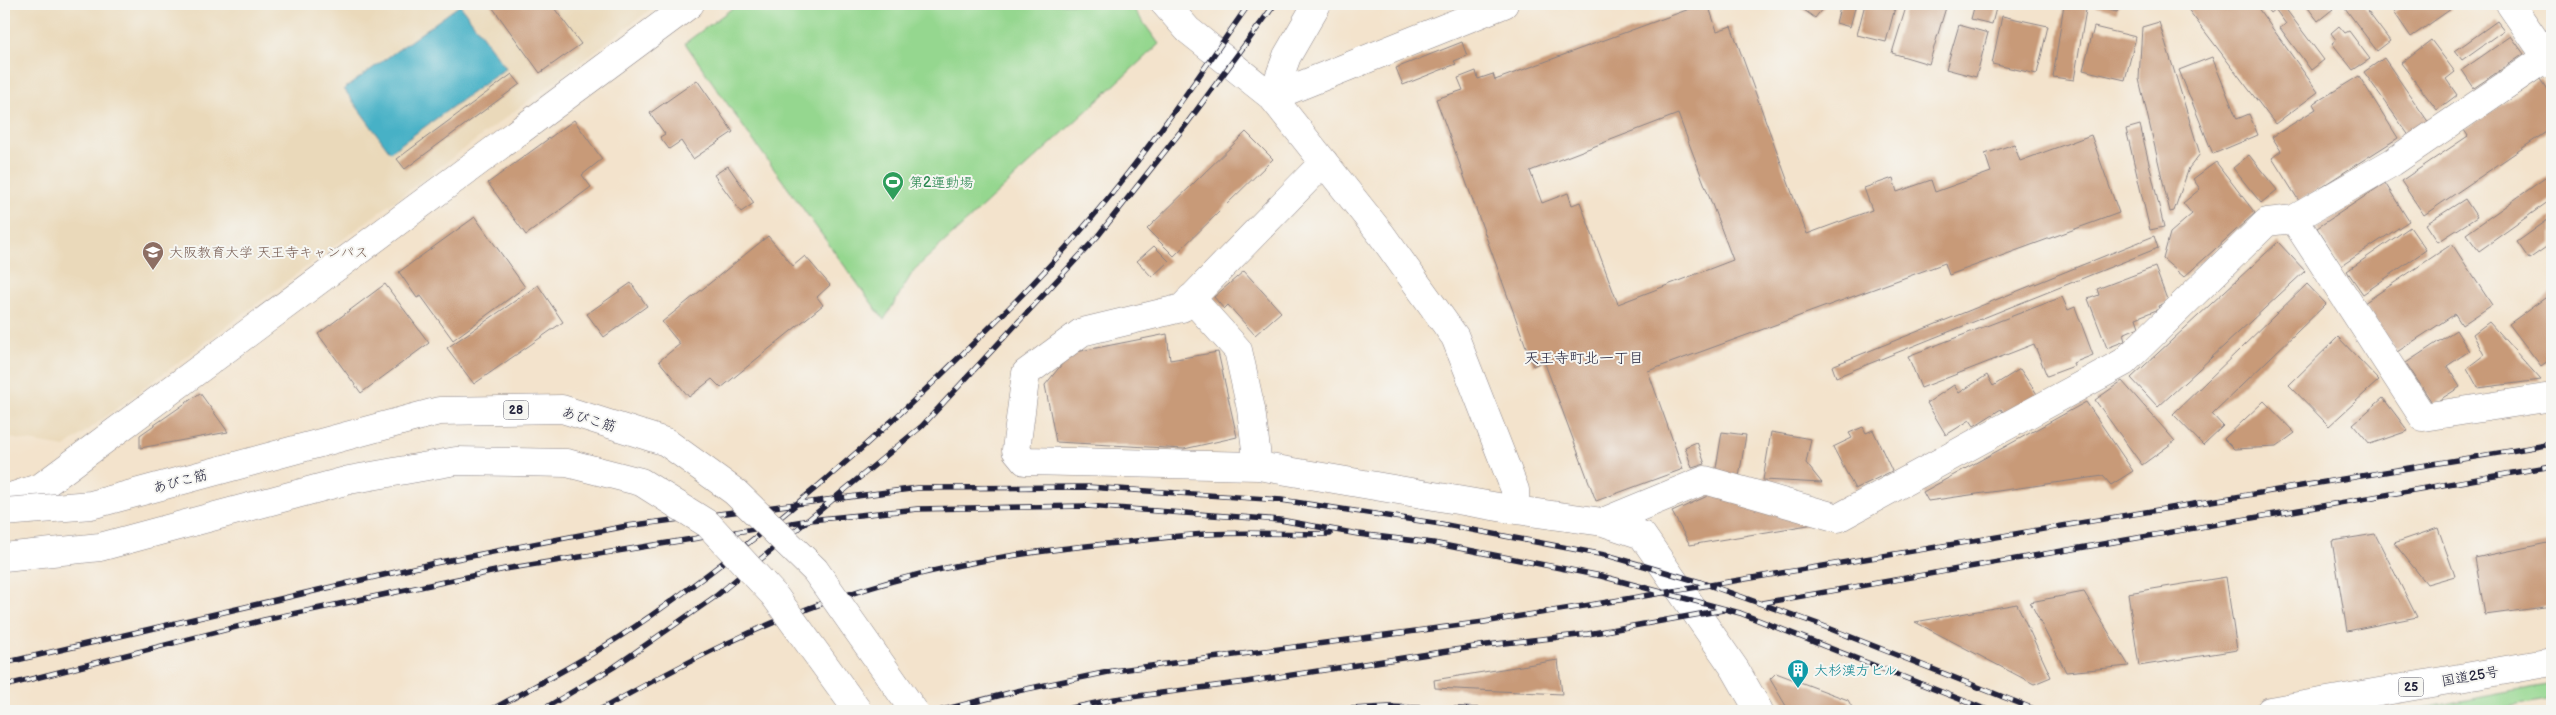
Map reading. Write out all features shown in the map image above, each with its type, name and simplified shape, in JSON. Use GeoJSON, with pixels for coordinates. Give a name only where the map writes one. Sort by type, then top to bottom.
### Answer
{"type":"FeatureCollection","features":[{"type":"Feature","properties":{"kind":"main road"},"geometry":{"type":"LineString","coordinates":[[4,499],[41,487],[690,4]]}},
{"type":"Feature","properties":{"kind":"main road"},"geometry":{"type":"LineString","coordinates":[[1165,4],[1188,30],[1272,96],[1381,234],[1456,336],[1514,490],[1516,510]]}},
{"type":"Feature","properties":{"kind":"main road"},"geometry":{"type":"LineString","coordinates":[[1272,96],[1287,56],[1317,4]]}},
{"type":"Feature","properties":{"kind":"main road"},"geometry":{"type":"LineString","coordinates":[[1272,96],[1504,4]]}},
{"type":"Feature","properties":{"kind":"main road"},"geometry":{"type":"LineString","coordinates":[[1603,522],[1705,480],[1838,518],[2124,362],[2267,222],[2294,219],[2393,162],[2550,61],[2514,5]]}},
{"type":"Feature","properties":{"kind":"main road"},"geometry":{"type":"LineString","coordinates":[[1324,162],[1182,308],[1082,332],[1026,373],[1016,450],[1025,461],[1258,466],[1516,510],[1603,522],[1642,535],[1735,669],[1760,711]]}},
{"type":"Feature","properties":{"kind":"main road"},"geometry":{"type":"LineString","coordinates":[[2294,219],[2424,417],[2552,397]]}},
{"type":"Feature","properties":{"kind":"main road"},"geometry":{"type":"LineString","coordinates":[[1191,298],[1238,350],[1251,408],[1258,466]]}},
{"type":"Feature","properties":{"kind":"main road","name":"あびこ筋"},"geometry":{"type":"LineString","coordinates":[[4,512],[91,505],[439,411],[562,409],[666,442],[735,492],[815,570],[914,711]]}},
{"type":"Feature","properties":{"kind":"main road"},"geometry":{"type":"LineString","coordinates":[[4,557],[100,547],[349,480],[456,461],[568,463],[641,482],[708,524],[774,595],[858,711]]}},
{"type":"Feature","properties":{"kind":"main road","name":"国道25号"},"geometry":{"type":"LineString","coordinates":[[2270,711],[2552,662]]}},
{"type":"Feature","properties":{"kind":"shaded area","name":"大阪教育大学 天王寺キャンパス"},"geometry":{"type":"Polygon","coordinates":[[[4,4],[658,4],[65,447],[9,438],[4,431],[4,4]]]}},
{"type":"Feature","properties":{"kind":"green space","name":"第2運動場"},"geometry":{"type":"Polygon","coordinates":[[[738,4],[1130,4],[1159,44],[914,270],[884,320],[747,132],[685,43],[738,4]]]}},
{"type":"Feature","properties":{"kind":"green space"},"geometry":{"type":"Polygon","coordinates":[[[2552,684],[2552,699],[2486,711],[2407,711],[2552,684]]]}},
{"type":"Feature","properties":{"kind":"water"},"geometry":{"type":"Polygon","coordinates":[[[460,5],[506,68],[390,152],[344,89],[460,5]]]}},
{"type":"Feature","properties":{"kind":"building"},"geometry":{"type":"Polygon","coordinates":[[[490,4],[551,4],[581,44],[540,73],[490,4]]]}},
{"type":"Feature","properties":{"kind":"building"},"geometry":{"type":"Polygon","coordinates":[[[1703,4],[1708,4],[1717,31],[1731,26],[1807,234],[1872,210],[1864,188],[1893,178],[1897,192],[1931,180],[1935,192],[1991,172],[1985,154],[2014,144],[2020,161],[2091,135],[2119,213],[1949,275],[1945,263],[1648,371],[1683,469],[1596,501],[1544,361],[1533,366],[1436,99],[1463,90],[1458,78],[1476,71],[1478,79],[1493,74],[1495,80],[1703,4]],[[1678,114],[1530,171],[1542,203],[1568,193],[1572,205],[1580,202],[1618,304],[1733,260],[1678,114]]]}},
{"type":"Feature","properties":{"kind":"building"},"geometry":{"type":"Polygon","coordinates":[[[1802,4],[1826,4],[1815,18],[1800,7],[1802,4]]]}},
{"type":"Feature","properties":{"kind":"building"},"geometry":{"type":"Polygon","coordinates":[[[1841,4],[1856,4],[1850,27],[1836,23],[1841,4]]]}},
{"type":"Feature","properties":{"kind":"building"},"geometry":{"type":"Polygon","coordinates":[[[1865,4],[1896,4],[1886,42],[1857,35],[1865,4]]]}},
{"type":"Feature","properties":{"kind":"building"},"geometry":{"type":"Polygon","coordinates":[[[1907,4],[1947,4],[1929,64],[1892,53],[1907,4]]]}},
{"type":"Feature","properties":{"kind":"building"},"geometry":{"type":"Polygon","coordinates":[[[1975,4],[1997,4],[1992,24],[1971,19],[1975,4]]]}},
{"type":"Feature","properties":{"kind":"building"},"geometry":{"type":"Polygon","coordinates":[[[2064,4],[2087,4],[2074,80],[2053,77],[2064,4]]]}},
{"type":"Feature","properties":{"kind":"building"},"geometry":{"type":"Polygon","coordinates":[[[2096,4],[2119,4],[2117,12],[2096,7],[2096,4]]]}},
{"type":"Feature","properties":{"kind":"building"},"geometry":{"type":"Polygon","coordinates":[[[2184,4],[2255,4],[2318,92],[2275,124],[2184,4]]]}},
{"type":"Feature","properties":{"kind":"building"},"geometry":{"type":"Polygon","coordinates":[[[2263,4],[2282,4],[2324,60],[2311,70],[2280,28],[2286,24],[2275,9],[2270,13],[2263,4]]]}},
{"type":"Feature","properties":{"kind":"building"},"geometry":{"type":"Polygon","coordinates":[[[2305,4],[2329,4],[2333,9],[2318,21],[2305,4]]]}},
{"type":"Feature","properties":{"kind":"building"},"geometry":{"type":"Polygon","coordinates":[[[2351,4],[2362,4],[2390,41],[2377,51],[2345,8],[2351,4]]]}},
{"type":"Feature","properties":{"kind":"building"},"geometry":{"type":"Polygon","coordinates":[[[2406,4],[2448,4],[2451,9],[2411,37],[2394,12],[2406,4]]]}},
{"type":"Feature","properties":{"kind":"building"},"geometry":{"type":"Polygon","coordinates":[[[2002,16],[2048,26],[2037,74],[1992,64],[2002,16]]]}},
{"type":"Feature","properties":{"kind":"building"},"geometry":{"type":"Polygon","coordinates":[[[2497,21],[2504,30],[2462,60],[2455,51],[2497,21]]]}},
{"type":"Feature","properties":{"kind":"building"},"geometry":{"type":"Polygon","coordinates":[[[2159,22],[2200,154],[2189,168],[2174,211],[2170,212],[2139,79],[2142,27],[2159,22]]]}},
{"type":"Feature","properties":{"kind":"building"},"geometry":{"type":"Polygon","coordinates":[[[1959,25],[1988,33],[1976,77],[1946,69],[1959,25]]]}},
{"type":"Feature","properties":{"kind":"building"},"geometry":{"type":"Polygon","coordinates":[[[2339,26],[2345,33],[2349,31],[2370,59],[2353,70],[2332,43],[2336,40],[2331,33],[2339,26]]]}},
{"type":"Feature","properties":{"kind":"building"},"geometry":{"type":"Polygon","coordinates":[[[2094,27],[2136,37],[2125,80],[2083,70],[2094,27]]]}},
{"type":"Feature","properties":{"kind":"building"},"geometry":{"type":"Polygon","coordinates":[[[2511,36],[2524,54],[2474,88],[2462,70],[2511,36]]]}},
{"type":"Feature","properties":{"kind":"building"},"geometry":{"type":"Polygon","coordinates":[[[2431,40],[2455,72],[2446,79],[2457,95],[2437,110],[2401,63],[2431,40]]]}},
{"type":"Feature","properties":{"kind":"building"},"geometry":{"type":"Polygon","coordinates":[[[1462,42],[1467,56],[1454,61],[1456,64],[1403,85],[1396,68],[1462,42]]]}},
{"type":"Feature","properties":{"kind":"building"},"geometry":{"type":"Polygon","coordinates":[[[2212,57],[2237,119],[2249,114],[2258,135],[2213,154],[2179,70],[2212,57]]]}},
{"type":"Feature","properties":{"kind":"building"},"geometry":{"type":"Polygon","coordinates":[[[2384,58],[2429,123],[2410,137],[2364,72],[2384,58]]]}},
{"type":"Feature","properties":{"kind":"building"},"geometry":{"type":"Polygon","coordinates":[[[512,74],[520,84],[405,169],[397,159],[512,74]]]}},
{"type":"Feature","properties":{"kind":"building"},"geometry":{"type":"Polygon","coordinates":[[[2359,76],[2398,138],[2299,201],[2272,158],[2281,151],[2272,137],[2316,109],[2313,104],[2359,76]]]}},
{"type":"Feature","properties":{"kind":"building"},"geometry":{"type":"Polygon","coordinates":[[[2540,79],[2552,97],[2552,128],[2424,215],[2401,181],[2468,136],[2464,130],[2540,79]]]}},
{"type":"Feature","properties":{"kind":"building"},"geometry":{"type":"Polygon","coordinates":[[[697,80],[733,132],[693,159],[681,141],[669,149],[660,137],[665,134],[650,113],[697,80]]]}},
{"type":"Feature","properties":{"kind":"building"},"geometry":{"type":"Polygon","coordinates":[[[574,120],[602,159],[582,175],[591,187],[526,235],[488,183],[574,120]]]}},
{"type":"Feature","properties":{"kind":"building"},"geometry":{"type":"Polygon","coordinates":[[[2140,125],[2164,227],[2150,230],[2126,129],[2140,125]]]}},
{"type":"Feature","properties":{"kind":"building"},"geometry":{"type":"Polygon","coordinates":[[[1246,132],[1273,159],[1174,256],[1147,229],[1246,132]]]}},
{"type":"Feature","properties":{"kind":"building"},"geometry":{"type":"Polygon","coordinates":[[[2249,155],[2277,190],[2261,203],[2233,168],[2249,155]]]}},
{"type":"Feature","properties":{"kind":"building"},"geometry":{"type":"Polygon","coordinates":[[[2216,162],[2255,213],[2184,277],[2163,259],[2170,233],[2192,214],[2183,203],[2200,189],[2193,179],[2216,162]]]}},
{"type":"Feature","properties":{"kind":"building"},"geometry":{"type":"Polygon","coordinates":[[[728,166],[754,203],[741,212],[714,175],[728,166]]]}},
{"type":"Feature","properties":{"kind":"building"},"geometry":{"type":"Polygon","coordinates":[[[2552,173],[2552,199],[2479,251],[2466,234],[2552,173]]]}},
{"type":"Feature","properties":{"kind":"building"},"geometry":{"type":"Polygon","coordinates":[[[2385,183],[2409,221],[2341,266],[2317,228],[2385,183]]]}},
{"type":"Feature","properties":{"kind":"building"},"geometry":{"type":"Polygon","coordinates":[[[2465,199],[2477,217],[2438,242],[2426,224],[2465,199]]]}},
{"type":"Feature","properties":{"kind":"building"},"geometry":{"type":"Polygon","coordinates":[[[475,217],[525,287],[453,340],[421,296],[417,298],[399,272],[475,217]]]}},
{"type":"Feature","properties":{"kind":"building"},"geometry":{"type":"Polygon","coordinates":[[[2552,217],[2552,243],[2529,259],[2517,242],[2552,217]]]}},
{"type":"Feature","properties":{"kind":"building"},"geometry":{"type":"Polygon","coordinates":[[[2410,227],[2426,250],[2363,294],[2347,271],[2410,227]]]}},
{"type":"Feature","properties":{"kind":"building"},"geometry":{"type":"Polygon","coordinates":[[[768,236],[793,266],[805,256],[830,285],[817,297],[823,305],[721,388],[712,379],[689,397],[659,361],[680,344],[662,322],[768,236]]]}},
{"type":"Feature","properties":{"kind":"building"},"geometry":{"type":"Polygon","coordinates":[[[2154,236],[2158,248],[1836,377],[1832,366],[2154,236]]]}},
{"type":"Feature","properties":{"kind":"building"},"geometry":{"type":"Polygon","coordinates":[[[2278,242],[2305,271],[2158,407],[2131,378],[2278,242]]]}},
{"type":"Feature","properties":{"kind":"building"},"geometry":{"type":"Polygon","coordinates":[[[2452,244],[2492,305],[2462,325],[2455,314],[2397,352],[2364,303],[2452,244]]]}},
{"type":"Feature","properties":{"kind":"building"},"geometry":{"type":"Polygon","coordinates":[[[1154,246],[1169,261],[1152,277],[1137,261],[1154,246]]]}},
{"type":"Feature","properties":{"kind":"building"},"geometry":{"type":"Polygon","coordinates":[[[2155,267],[2168,302],[2158,306],[2159,309],[2136,318],[2139,327],[2123,334],[2125,341],[2107,348],[2088,299],[2099,295],[2097,289],[2155,267]]]}},
{"type":"Feature","properties":{"kind":"building"},"geometry":{"type":"Polygon","coordinates":[[[1244,271],[1281,312],[1255,335],[1228,305],[1224,309],[1214,297],[1244,271]]]}},
{"type":"Feature","properties":{"kind":"building"},"geometry":{"type":"Polygon","coordinates":[[[631,283],[647,306],[604,337],[587,314],[631,283]]]}},
{"type":"Feature","properties":{"kind":"building"},"geometry":{"type":"Polygon","coordinates":[[[385,284],[429,343],[361,393],[318,334],[385,284]]]}},
{"type":"Feature","properties":{"kind":"building"},"geometry":{"type":"Polygon","coordinates":[[[2307,284],[2326,304],[2212,414],[2223,426],[2203,445],[2173,414],[2307,284]]]}},
{"type":"Feature","properties":{"kind":"building"},"geometry":{"type":"Polygon","coordinates":[[[538,285],[563,322],[474,384],[447,348],[538,285]]]}},
{"type":"Feature","properties":{"kind":"building"},"geometry":{"type":"Polygon","coordinates":[[[2552,293],[2552,358],[2541,366],[2509,324],[2552,293]]]}},
{"type":"Feature","properties":{"kind":"building"},"geometry":{"type":"Polygon","coordinates":[[[2062,297],[2068,310],[2075,307],[2093,355],[2073,363],[2074,366],[2047,376],[2034,344],[1921,388],[1908,356],[2062,297]]]}},
{"type":"Feature","properties":{"kind":"building"},"geometry":{"type":"Polygon","coordinates":[[[2489,322],[2541,380],[2478,388],[2467,368],[2484,355],[2473,334],[2489,322]]]}},
{"type":"Feature","properties":{"kind":"building"},"geometry":{"type":"Polygon","coordinates":[[[2456,330],[2469,351],[2447,366],[2460,387],[2433,404],[2406,363],[2456,330]]]}},
{"type":"Feature","properties":{"kind":"building"},"geometry":{"type":"Polygon","coordinates":[[[1167,334],[1170,360],[1218,352],[1237,437],[1184,449],[1056,442],[1045,385],[1071,353],[1167,334]]]}},
{"type":"Feature","properties":{"kind":"building"},"geometry":{"type":"Polygon","coordinates":[[[2338,337],[2379,380],[2329,426],[2289,385],[2338,337]]]}},
{"type":"Feature","properties":{"kind":"building"},"geometry":{"type":"Polygon","coordinates":[[[2020,369],[2039,397],[2006,417],[2001,409],[1974,426],[1970,420],[1946,435],[1927,403],[1954,385],[1959,393],[1987,375],[1993,386],[2020,369]]]}},
{"type":"Feature","properties":{"kind":"building"},"geometry":{"type":"Polygon","coordinates":[[[2122,381],[2175,441],[2142,465],[2095,400],[2122,381]]]}},
{"type":"Feature","properties":{"kind":"building"},"geometry":{"type":"Polygon","coordinates":[[[200,393],[228,432],[140,448],[140,435],[200,393]]]}},
{"type":"Feature","properties":{"kind":"building"},"geometry":{"type":"Polygon","coordinates":[[[2383,398],[2408,431],[2370,444],[2353,424],[2383,398]]]}},
{"type":"Feature","properties":{"kind":"building"},"geometry":{"type":"Polygon","coordinates":[[[2264,401],[2295,433],[2276,447],[2234,449],[2224,439],[2264,401]]]}},
{"type":"Feature","properties":{"kind":"building"},"geometry":{"type":"Polygon","coordinates":[[[2086,402],[2133,471],[2111,485],[2103,476],[1928,501],[1923,492],[2086,402]]]}},
{"type":"Feature","properties":{"kind":"building"},"geometry":{"type":"Polygon","coordinates":[[[1863,427],[1866,433],[1873,430],[1892,471],[1855,489],[1833,447],[1852,438],[1849,433],[1863,427]]]}},
{"type":"Feature","properties":{"kind":"building"},"geometry":{"type":"Polygon","coordinates":[[[1722,432],[1746,435],[1739,477],[1715,474],[1722,432]]]}},
{"type":"Feature","properties":{"kind":"building"},"geometry":{"type":"Polygon","coordinates":[[[1771,432],[1811,439],[1806,463],[1822,483],[1763,480],[1771,432]]]}},
{"type":"Feature","properties":{"kind":"building"},"geometry":{"type":"Polygon","coordinates":[[[1697,442],[1705,464],[1692,468],[1685,447],[1697,442]]]}},
{"type":"Feature","properties":{"kind":"building"},"geometry":{"type":"Polygon","coordinates":[[[1721,490],[1814,524],[1690,545],[1672,512],[1721,490]]]}},
{"type":"Feature","properties":{"kind":"building"},"geometry":{"type":"Polygon","coordinates":[[[2438,528],[2455,576],[2427,584],[2394,543],[2438,528]]]}},
{"type":"Feature","properties":{"kind":"building"},"geometry":{"type":"Polygon","coordinates":[[[2375,534],[2417,617],[2347,631],[2332,541],[2375,534]]]}},
{"type":"Feature","properties":{"kind":"building"},"geometry":{"type":"Polygon","coordinates":[[[2552,542],[2552,606],[2485,615],[2475,558],[2552,542]]]}},
{"type":"Feature","properties":{"kind":"building"},"geometry":{"type":"Polygon","coordinates":[[[2226,577],[2237,650],[2139,666],[2128,593],[2226,577]]]}},
{"type":"Feature","properties":{"kind":"building"},"geometry":{"type":"Polygon","coordinates":[[[2084,592],[2129,666],[2066,672],[2030,602],[2084,592]]]}},
{"type":"Feature","properties":{"kind":"building"},"geometry":{"type":"Polygon","coordinates":[[[2017,604],[2051,677],[2034,684],[1915,622],[2017,604]]]}},
{"type":"Feature","properties":{"kind":"building"},"geometry":{"type":"Polygon","coordinates":[[[1558,660],[1562,694],[1435,688],[1434,680],[1558,660]]]}},
{"type":"Feature","properties":{"kind":"building","name":"大杉漢方ビル"},"geometry":{"type":"Polygon","coordinates":[[[1776,673],[1848,700],[1854,711],[1789,711],[1770,679],[1776,673]]]}},
{"type":"Feature","properties":{"kind":"railway"},"geometry":{"type":"LineString","coordinates":[[489,711],[613,641],[690,588],[801,501],[906,408],[1013,304],[1083,228],[1148,146],[1249,4]]}},
{"type":"Feature","properties":{"kind":"railway"},"geometry":{"type":"LineString","coordinates":[[540,711],[614,667],[716,596],[922,426],[1097,237],[1185,126],[1275,4]]}},
{"type":"Feature","properties":{"kind":"railway"},"geometry":{"type":"LineString","coordinates":[[939,711],[1017,691],[1113,671],[1484,622],[2552,444]]}},
{"type":"Feature","properties":{"kind":"railway"},"geometry":{"type":"LineString","coordinates":[[1762,603],[2552,466]]}},
{"type":"Feature","properties":{"kind":"railway"},"geometry":{"type":"LineString","coordinates":[[4,663],[435,563],[627,526],[918,488],[1088,487],[1281,500],[1441,524],[1610,556],[1700,582],[1818,624],[2039,711]]}},
{"type":"Feature","properties":{"kind":"railway"},"geometry":{"type":"LineString","coordinates":[[4,686],[264,620],[505,569],[810,520],[918,509],[1087,506],[1280,520],[1358,534],[1433,543],[1601,576],[1740,613],[1990,711]]}},
{"type":"Feature","properties":{"kind":"railway"},"geometry":{"type":"LineString","coordinates":[[598,711],[661,676],[726,644],[792,615],[825,602],[892,581],[958,565],[1059,549],[1177,536],[1238,533],[1330,534]]}},
{"type":"Feature","properties":{"kind":"railway"},"geometry":{"type":"LineString","coordinates":[[1058,711],[1115,699],[1246,682],[1487,645],[1588,634],[1723,610]]}},
{"type":"Feature","properties":{"kind":"railway"},"geometry":{"type":"LineString","coordinates":[[1313,711],[1389,707],[1512,711]]}},
{"type":"Feature","properties":{"kind":"place","name":"第2運動場"},"geometry":{"type":"Point","coordinates":[893,201]}},
{"type":"Feature","properties":{"kind":"place","name":"大阪教育大学 天王寺キャンパス"},"geometry":{"type":"Point","coordinates":[153,271]}},
{"type":"Feature","properties":{"kind":"place","name":"大杉漢方ビル"},"geometry":{"type":"Point","coordinates":[1798,689]}},
{"type":"Feature","properties":{"kind":"district","name":"天王寺町北一丁目"},"geometry":{"type":"Point","coordinates":[1584,358]}}]}
